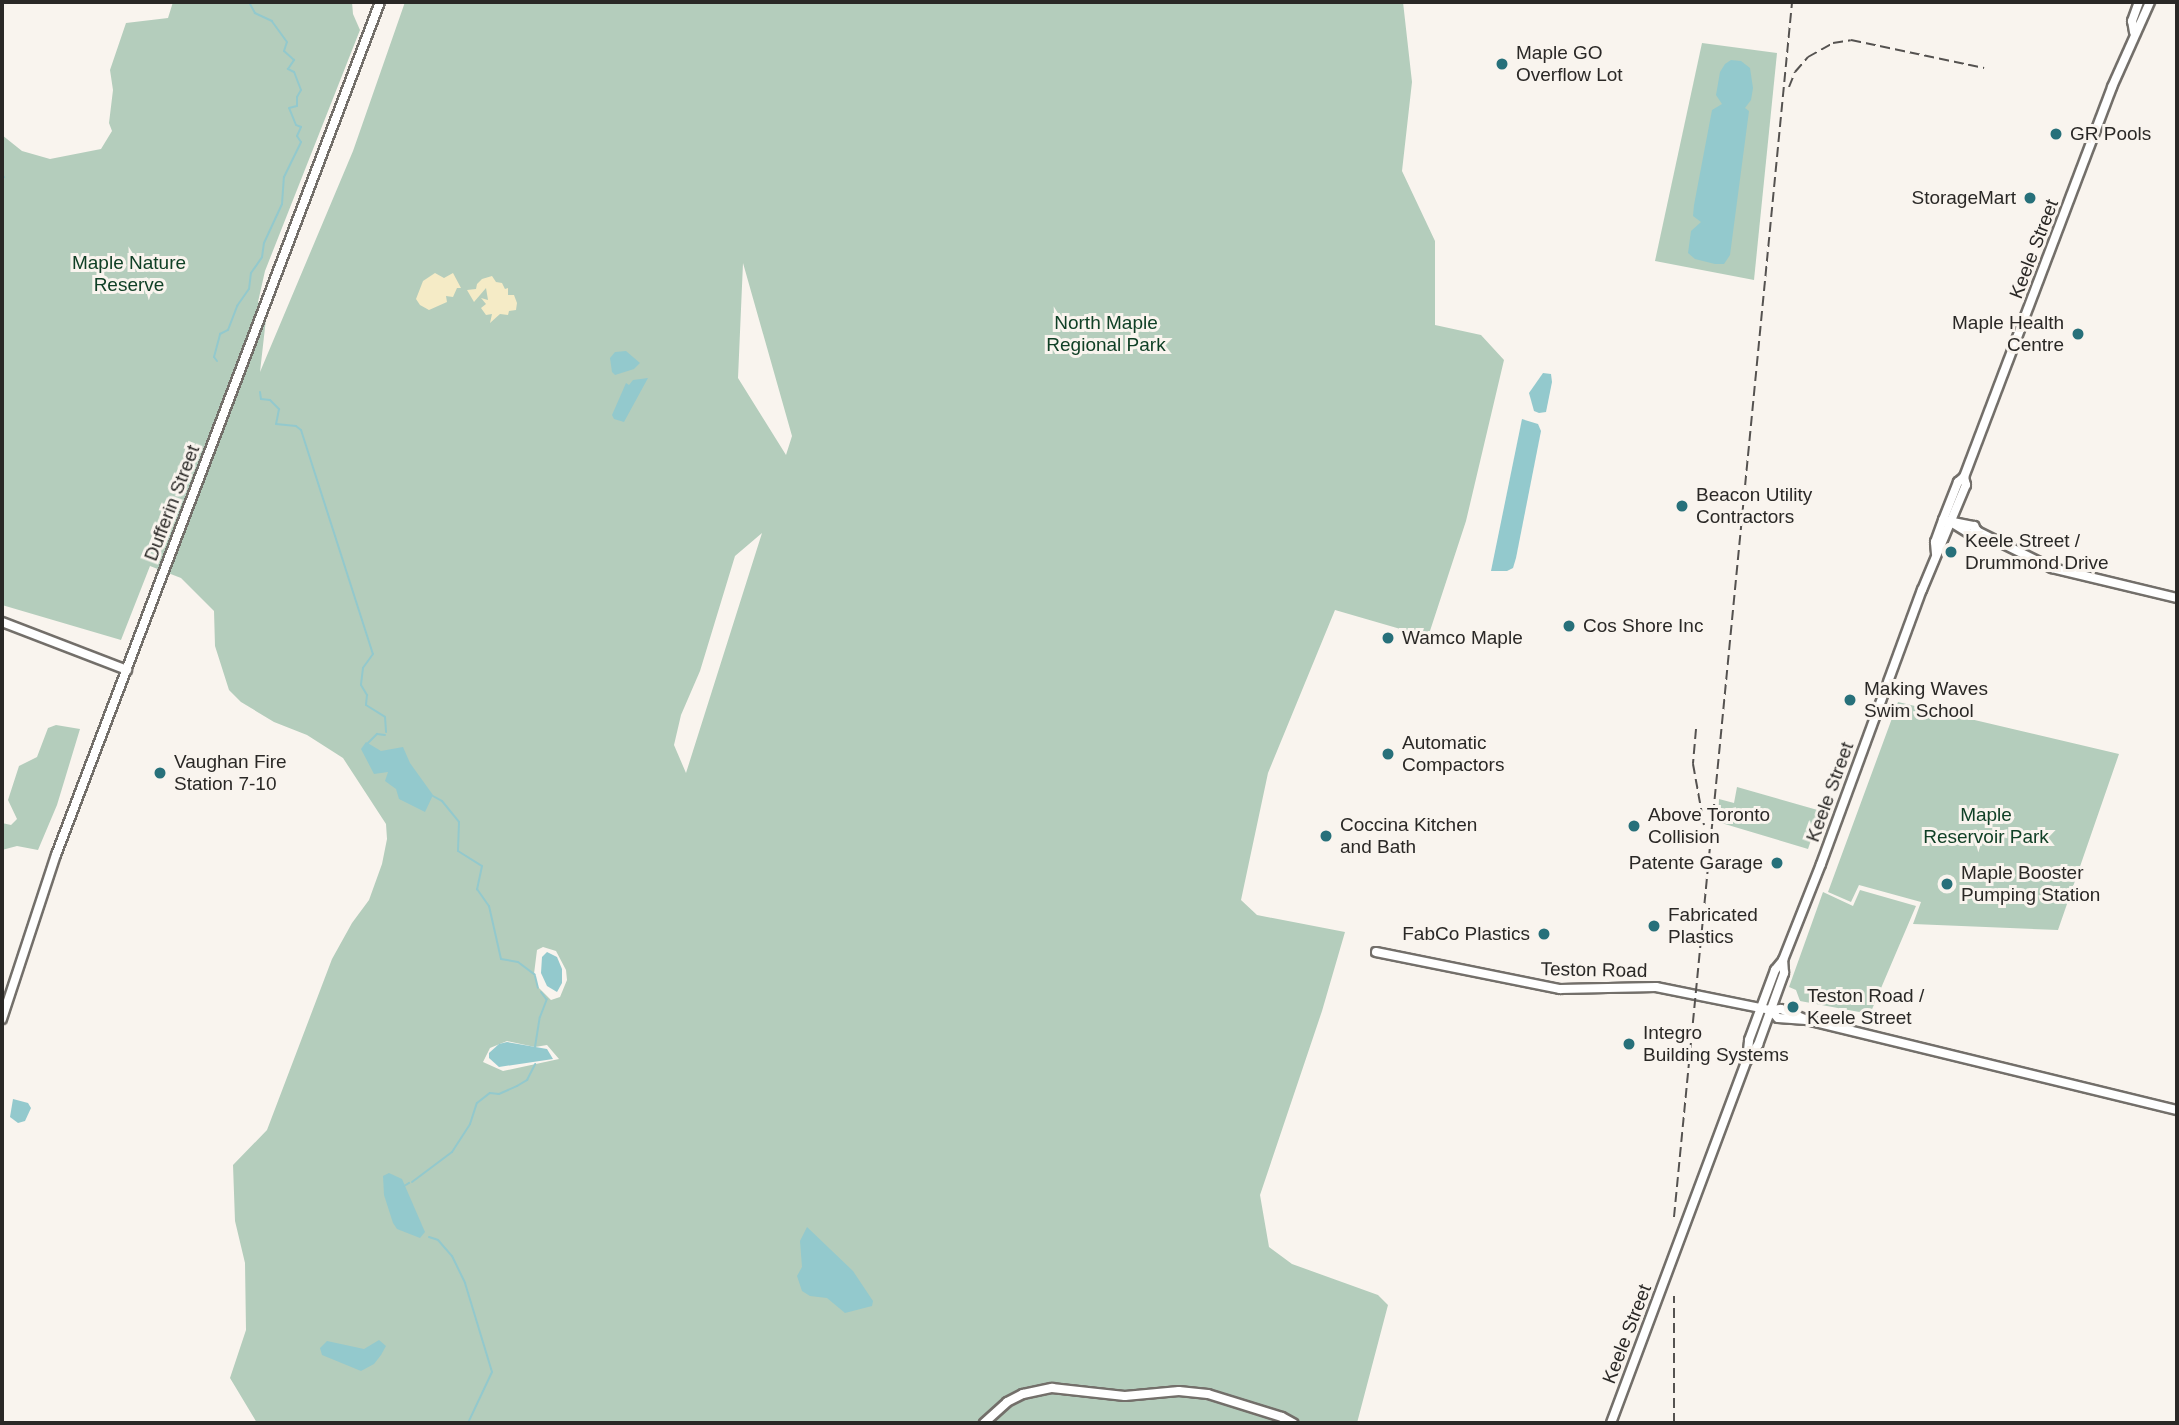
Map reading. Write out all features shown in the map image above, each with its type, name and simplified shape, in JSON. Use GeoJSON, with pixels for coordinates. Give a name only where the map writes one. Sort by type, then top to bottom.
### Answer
{"type":"FeatureCollection","features":[{"type":"Feature","properties":{"kind":"main road","name":"Dufferin Street"},"geometry":{"type":"LineString","coordinates":[[2,1019],[56,855],[380,2]]}},
{"type":"Feature","properties":{"kind":"main road","name":"Keele Street"},"geometry":{"type":"LineString","coordinates":[[2134,32],[2132,21],[2139,2]]}},
{"type":"Feature","properties":{"kind":"main road","name":"Keele Street"},"geometry":{"type":"LineString","coordinates":[[1611,1423],[1747,1060],[1758,1045],[1765,1009],[1784,973],[1783,960],[1947,521],[1966,485],[1964,477],[2134,32],[2141,25],[2150,2]]}},
{"type":"Feature","properties":{"kind":"main road"},"geometry":{"type":"LineString","coordinates":[[1947,521],[1970,534],[1977,531],[2052,568],[2177,598]]}},
{"type":"Feature","properties":{"kind":"main road"},"geometry":{"type":"LineString","coordinates":[[2,622],[127,670]]}},
{"type":"Feature","properties":{"kind":"main road","name":"Teston Road"},"geometry":{"type":"LineString","coordinates":[[1376,952],[1560,989],[1656,987],[1765,1009],[1781,1009],[1807,1020],[2177,1110]]}},
{"type":"Feature","properties":{"kind":"main road"},"geometry":{"type":"LineString","coordinates":[[984,1423],[1007,1402],[1023,1394],[1052,1388],[1125,1396],[1179,1391],[1208,1394],[1282,1417],[1293,1423]]}},
{"type":"Feature","properties":{"kind":"green space"},"geometry":{"type":"Polygon","coordinates":[[[173,2],[352,2],[353,14],[360,30],[265,271],[258,302],[267,310],[260,372],[353,151],[405,2],[1403,2],[1412,82],[1402,171],[1435,241],[1435,325],[1481,335],[1504,360],[1466,521],[1428,637],[1335,610],[1268,773],[1241,900],[1257,915],[1345,932],[1322,1011],[1260,1195],[1269,1247],[1292,1264],[1378,1295],[1388,1305],[1357,1423],[257,1423],[230,1378],[246,1330],[245,1263],[235,1221],[233,1165],[267,1130],[332,959],[352,923],[369,900],[382,864],[387,839],[386,824],[343,758],[307,735],[274,722],[241,702],[229,690],[215,646],[214,611],[181,578],[150,566],[121,640],[2,605],[2,135],[22,151],[50,159],[101,149],[112,131],[109,123],[113,90],[110,70],[126,23],[168,18],[173,2]],[[743,263],[738,378],[786,455],[792,436],[743,263]],[[762,533],[735,556],[700,671],[681,715],[674,745],[686,773],[762,533]],[[543,947],[537,950],[534,974],[538,987],[551,1000],[560,997],[567,980],[566,970],[556,951],[543,947]],[[507,1041],[490,1048],[483,1062],[503,1071],[559,1059],[547,1045],[535,1047],[507,1041]]]}},
{"type":"Feature","properties":{"kind":"green space"},"geometry":{"type":"Polygon","coordinates":[[[1702,43],[1777,53],[1754,280],[1655,261],[1702,43]]]}},
{"type":"Feature","properties":{"kind":"green space","name":"Maple Reservoir Park"},"geometry":{"type":"Polygon","coordinates":[[[1898,702],[2119,754],[2058,930],[1913,924],[1921,902],[1859,885],[1851,902],[1828,892],[1898,702]]]}},
{"type":"Feature","properties":{"kind":"green space"},"geometry":{"type":"Polygon","coordinates":[[[56,725],[80,729],[57,805],[38,850],[17,846],[2,850],[2,823],[11,825],[17,819],[8,800],[19,766],[37,757],[48,728],[56,725]]]}},
{"type":"Feature","properties":{"kind":"green space"},"geometry":{"type":"Polygon","coordinates":[[[1737,787],[1821,811],[1808,849],[1718,822],[1719,799],[1734,803],[1737,787]]]}},
{"type":"Feature","properties":{"kind":"green space"},"geometry":{"type":"Polygon","coordinates":[[[1860,890],[1916,906],[1870,1014],[1800,1001],[1796,990],[1789,987],[1823,892],[1853,906],[1860,890]]]}},
{"type":"Feature","properties":{"kind":"sand"},"geometry":{"type":"Polygon","coordinates":[[[435,273],[444,278],[453,273],[461,288],[457,288],[453,297],[446,296],[447,302],[429,310],[416,299],[423,281],[435,273]]]}},
{"type":"Feature","properties":{"kind":"sand"},"geometry":{"type":"Polygon","coordinates":[[[492,276],[496,282],[502,283],[505,289],[508,288],[508,295],[514,295],[517,303],[516,310],[509,311],[508,315],[500,314],[490,323],[492,314],[486,315],[481,308],[486,304],[481,298],[488,300],[486,288],[474,302],[467,290],[476,289],[482,279],[492,276]]]}},
{"type":"Feature","properties":{"kind":"water"},"geometry":{"type":"Polygon","coordinates":[[[1731,60],[1741,61],[1750,68],[1753,88],[1751,100],[1745,108],[1749,111],[1730,255],[1724,264],[1715,264],[1695,259],[1688,253],[1691,231],[1701,222],[1693,216],[1694,205],[1712,110],[1722,104],[1716,95],[1720,72],[1731,60]]]}},
{"type":"Feature","properties":{"kind":"water"},"geometry":{"type":"Polygon","coordinates":[[[626,351],[640,363],[634,369],[615,375],[610,358],[615,352],[626,351]]]}},
{"type":"Feature","properties":{"kind":"water"},"geometry":{"type":"Polygon","coordinates":[[[1543,373],[1551,374],[1552,382],[1546,412],[1539,413],[1534,411],[1529,393],[1543,373]]]}},
{"type":"Feature","properties":{"kind":"water"},"geometry":{"type":"Polygon","coordinates":[[[648,378],[624,422],[614,419],[612,415],[626,383],[629,385],[633,380],[648,378]]]}},
{"type":"Feature","properties":{"kind":"water"},"geometry":{"type":"Polygon","coordinates":[[[1522,419],[1538,424],[1541,431],[1516,558],[1513,568],[1507,571],[1491,571],[1522,419]]]}},
{"type":"Feature","properties":{"kind":"water"},"geometry":{"type":"Polygon","coordinates":[[[366,742],[381,751],[403,747],[410,763],[433,795],[425,812],[399,799],[396,789],[385,781],[388,772],[374,774],[361,749],[366,742]]]}},
{"type":"Feature","properties":{"kind":"water"},"geometry":{"type":"Polygon","coordinates":[[[547,952],[557,957],[562,969],[562,983],[557,992],[547,986],[541,973],[542,957],[547,952]]]}},
{"type":"Feature","properties":{"kind":"water"},"geometry":{"type":"Polygon","coordinates":[[[507,1042],[547,1049],[553,1059],[499,1067],[489,1058],[489,1053],[499,1044],[507,1042]]]}},
{"type":"Feature","properties":{"kind":"water"},"geometry":{"type":"Polygon","coordinates":[[[13,1099],[28,1103],[31,1108],[25,1121],[18,1123],[10,1117],[13,1099]]]}},
{"type":"Feature","properties":{"kind":"water"},"geometry":{"type":"Polygon","coordinates":[[[389,1173],[402,1179],[425,1232],[420,1238],[397,1229],[393,1223],[384,1195],[383,1176],[389,1173]]]}},
{"type":"Feature","properties":{"kind":"water"},"geometry":{"type":"Polygon","coordinates":[[[807,1227],[853,1271],[873,1301],[872,1306],[845,1313],[827,1298],[810,1296],[802,1291],[797,1276],[802,1267],[800,1241],[807,1227]]]}},
{"type":"Feature","properties":{"kind":"water"},"geometry":{"type":"Polygon","coordinates":[[[379,1340],[386,1346],[381,1355],[374,1364],[361,1371],[322,1355],[320,1348],[327,1341],[364,1349],[379,1340]]]}},
{"type":"Feature","properties":{"kind":"waterway"},"geometry":{"type":"LineString","coordinates":[[217,361],[214,357],[220,334],[228,330],[237,306],[249,289],[251,273],[262,257],[264,243],[282,204],[284,177],[301,142],[297,136],[301,127],[296,125],[289,108],[297,106],[297,97],[301,90],[294,72],[288,69],[294,60],[284,51],[287,42],[272,21],[255,13],[249,2]]}},
{"type":"Feature","properties":{"kind":"waterway"},"geometry":{"type":"LineString","coordinates":[[260,392],[261,399],[270,400],[279,409],[276,424],[296,426],[301,430],[373,654],[363,668],[361,685],[367,695],[366,705],[385,717],[386,732]]}},
{"type":"Feature","properties":{"kind":"waterway"},"geometry":{"type":"LineString","coordinates":[[368,743],[377,734],[385,735]]}},
{"type":"Feature","properties":{"kind":"waterway"},"geometry":{"type":"LineString","coordinates":[[433,796],[442,801],[459,822],[458,851],[482,866],[477,889],[489,906],[501,959],[518,962],[535,975]]}},
{"type":"Feature","properties":{"kind":"waterway"},"geometry":{"type":"LineString","coordinates":[[535,976],[538,988]]}},
{"type":"Feature","properties":{"kind":"waterway"},"geometry":{"type":"LineString","coordinates":[[541,992],[546,999]]}},
{"type":"Feature","properties":{"kind":"waterway"},"geometry":{"type":"LineString","coordinates":[[535,1047],[540,1017],[547,999]]}},
{"type":"Feature","properties":{"kind":"waterway"},"geometry":{"type":"LineString","coordinates":[[412,1182],[452,1152],[470,1124],[477,1103],[490,1093],[499,1094],[527,1080],[535,1064]]}},
{"type":"Feature","properties":{"kind":"waterway"},"geometry":{"type":"LineString","coordinates":[[404,1186],[409,1183]]}},
{"type":"Feature","properties":{"kind":"waterway"},"geometry":{"type":"LineString","coordinates":[[429,1237],[438,1240],[452,1256],[465,1283],[492,1372],[468,1423]]}},
{"type":"Feature","properties":{"kind":"railway"},"geometry":{"type":"LineString","coordinates":[[1674,1217],[1792,2]]}},
{"type":"Feature","properties":{"kind":"railway"},"geometry":{"type":"LineString","coordinates":[[1789,87],[1795,72],[1808,57],[1833,43],[1851,40],[1984,68]]}},
{"type":"Feature","properties":{"kind":"railway"},"geometry":{"type":"LineString","coordinates":[[1696,729],[1693,764],[1704,825]]}},
{"type":"Feature","properties":{"kind":"railway"},"geometry":{"type":"LineString","coordinates":[[1674,1296],[1674,1423]]}},
{"type":"Feature","properties":{"kind":"place","name":"Maple GO Overflow Lot"},"geometry":{"type":"Point","coordinates":[1502,64]}},
{"type":"Feature","properties":{"kind":"place","name":"GR Pools"},"geometry":{"type":"Point","coordinates":[2056,134]}},
{"type":"Feature","properties":{"kind":"place","name":"StorageMart"},"geometry":{"type":"Point","coordinates":[2030,198]}},
{"type":"Feature","properties":{"kind":"place","name":"Maple Health Centre"},"geometry":{"type":"Point","coordinates":[2078,334]}},
{"type":"Feature","properties":{"kind":"place","name":"Beacon Utility Contractors"},"geometry":{"type":"Point","coordinates":[1682,506]}},
{"type":"Feature","properties":{"kind":"place","name":"Keele Street / Drummond Drive"},"geometry":{"type":"Point","coordinates":[1951,552]}},
{"type":"Feature","properties":{"kind":"place","name":"Cos Shore Inc"},"geometry":{"type":"Point","coordinates":[1569,626]}},
{"type":"Feature","properties":{"kind":"place","name":"Wamco Maple"},"geometry":{"type":"Point","coordinates":[1388,638]}},
{"type":"Feature","properties":{"kind":"place","name":"Making Waves Swim School"},"geometry":{"type":"Point","coordinates":[1850,700]}},
{"type":"Feature","properties":{"kind":"place","name":"Automatic Compactors"},"geometry":{"type":"Point","coordinates":[1388,754]}},
{"type":"Feature","properties":{"kind":"place","name":"Vaughan Fire Station 7-10"},"geometry":{"type":"Point","coordinates":[160,773]}},
{"type":"Feature","properties":{"kind":"place","name":"Above Toronto Collision"},"geometry":{"type":"Point","coordinates":[1634,826]}},
{"type":"Feature","properties":{"kind":"place","name":"Coccina Kitchen and Bath"},"geometry":{"type":"Point","coordinates":[1326,836]}},
{"type":"Feature","properties":{"kind":"place","name":"Patente Garage"},"geometry":{"type":"Point","coordinates":[1777,863]}},
{"type":"Feature","properties":{"kind":"place","name":"Maple Booster Pumping Station"},"geometry":{"type":"Point","coordinates":[1947,884]}},
{"type":"Feature","properties":{"kind":"place","name":"Fabricated Plastics"},"geometry":{"type":"Point","coordinates":[1654,926]}},
{"type":"Feature","properties":{"kind":"place","name":"FabCo Plastics"},"geometry":{"type":"Point","coordinates":[1544,934]}},
{"type":"Feature","properties":{"kind":"place","name":"Teston Road / Keele Street"},"geometry":{"type":"Point","coordinates":[1793,1007]}},
{"type":"Feature","properties":{"kind":"place","name":"Integro Building Systems"},"geometry":{"type":"Point","coordinates":[1629,1044]}},
{"type":"Feature","properties":{"kind":"park label","name":"Maple Nature Reserve"},"geometry":{"type":"Point","coordinates":[129,274]}},
{"type":"Feature","properties":{"kind":"park label","name":"North Maple Regional Park"},"geometry":{"type":"Point","coordinates":[1106,334]}}]}
